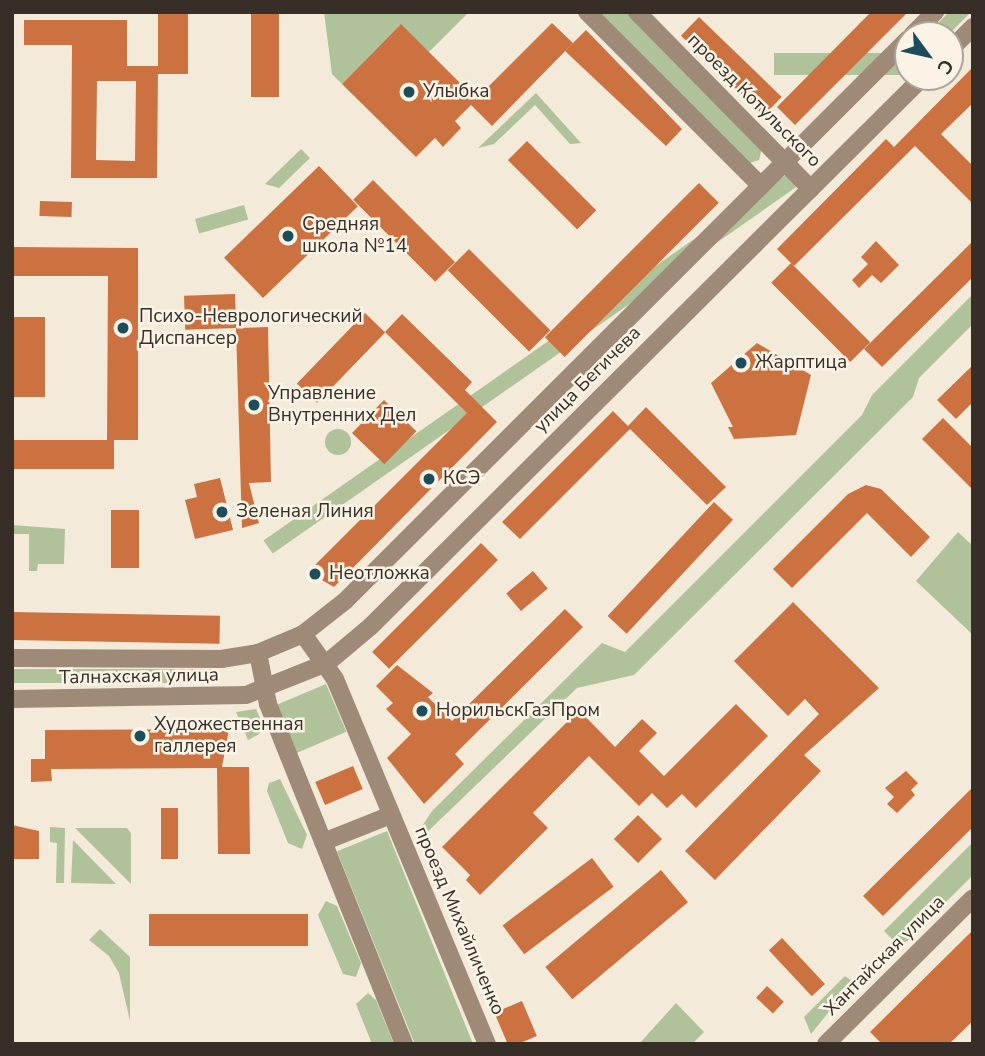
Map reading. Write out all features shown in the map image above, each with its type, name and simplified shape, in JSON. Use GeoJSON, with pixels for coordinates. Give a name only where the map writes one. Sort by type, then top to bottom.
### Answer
{"type":"FeatureCollection","features":[{"type":"Feature","properties":{"kind":"street"},"geometry":{"type":"LineString","coordinates":[[587,12],[761,186]]}},
{"type":"Feature","properties":{"kind":"street","name":"проезд Котульского"},"geometry":{"type":"LineString","coordinates":[[637,12],[811,188]]}},
{"type":"Feature","properties":{"kind":"street","name":"улица Бегичева"},"geometry":{"type":"LineString","coordinates":[[258,653],[303,634],[345,601],[894,53]]}},
{"type":"Feature","properties":{"kind":"street","name":"улица Бегичева"},"geometry":{"type":"LineString","coordinates":[[266,689],[327,663],[371,626],[909,91]]}},
{"type":"Feature","properties":{"kind":"street","name":"проезд Михайличенко"},"geometry":{"type":"LineString","coordinates":[[303,634],[327,663],[487,1044]]}},
{"type":"Feature","properties":{"kind":"street"},"geometry":{"type":"LineString","coordinates":[[258,653],[266,689],[323,842],[404,1044]]}},
{"type":"Feature","properties":{"kind":"street","name":"Талнахская улица"},"geometry":{"type":"LineString","coordinates":[[12,658],[221,659],[258,653]]}},
{"type":"Feature","properties":{"kind":"street","name":"Талнахская улица"},"geometry":{"type":"LineString","coordinates":[[12,699],[131,700],[266,689]]}},
{"type":"Feature","properties":{"kind":"street","name":"проезд Михайличенко"},"geometry":{"type":"LineString","coordinates":[[323,842],[391,815]]}},
{"type":"Feature","properties":{"kind":"street","name":"Хантайская улица"},"geometry":{"type":"LineString","coordinates":[[826,1044],[973,898]]}},
{"type":"Feature","properties":{"kind":"green space"},"geometry":{"type":"Polygon","coordinates":[[[324,12],[469,12],[429,52],[400,25],[342,84],[332,74],[324,12]]]}},
{"type":"Feature","properties":{"kind":"green space"},"geometry":{"type":"Polygon","coordinates":[[[597,12],[627,12],[762,148],[759,160],[750,163],[597,12]]]}},
{"type":"Feature","properties":{"kind":"green space"},"geometry":{"type":"Polygon","coordinates":[[[949,12],[971,12],[962,21],[940,21],[949,12]]]}},
{"type":"Feature","properties":{"kind":"green space"},"geometry":{"type":"Polygon","coordinates":[[[774,53],[894,53],[894,75],[774,75],[774,53]]]}},
{"type":"Feature","properties":{"kind":"green space"},"geometry":{"type":"Polygon","coordinates":[[[536,93],[581,143],[570,144],[535,105],[494,144],[478,148],[536,93]]]}},
{"type":"Feature","properties":{"kind":"green space"},"geometry":{"type":"Polygon","coordinates":[[[301,149],[310,158],[279,188],[265,184],[301,149]]]}},
{"type":"Feature","properties":{"kind":"green space"},"geometry":{"type":"Polygon","coordinates":[[[787,174],[796,187],[273,554],[264,541],[787,174]]]}},
{"type":"Feature","properties":{"kind":"green space"},"geometry":{"type":"Polygon","coordinates":[[[244,205],[248,219],[199,233],[195,219],[244,205]]]}},
{"type":"Feature","properties":{"kind":"green space"},"geometry":{"type":"Polygon","coordinates":[[[973,294],[973,324],[919,378],[913,397],[634,675],[577,688],[420,839],[417,834],[432,811],[602,643],[625,652],[862,415],[872,395],[973,294]]]}},
{"type":"Feature","properties":{"kind":"green space"},"geometry":{"type":"Polygon","coordinates":[[[338,429],[347,433],[351,442],[347,451],[338,455],[329,451],[325,442],[329,433],[338,429]]]}},
{"type":"Feature","properties":{"kind":"green space"},"geometry":{"type":"Polygon","coordinates":[[[12,525],[65,529],[64,564],[38,564],[37,571],[29,571],[29,534],[12,534],[12,525]]]}},
{"type":"Feature","properties":{"kind":"green space"},"geometry":{"type":"Polygon","coordinates":[[[958,532],[973,546],[973,635],[916,581],[958,532]]]}},
{"type":"Feature","properties":{"kind":"green space"},"geometry":{"type":"Polygon","coordinates":[[[12,669],[216,669],[216,683],[12,683],[12,669]]]}},
{"type":"Feature","properties":{"kind":"green space"},"geometry":{"type":"Polygon","coordinates":[[[326,684],[346,732],[297,753],[276,705],[326,684]]]}},
{"type":"Feature","properties":{"kind":"green space"},"geometry":{"type":"Polygon","coordinates":[[[256,709],[263,725],[259,734],[248,740],[236,712],[256,709]]]}},
{"type":"Feature","properties":{"kind":"green space"},"geometry":{"type":"Polygon","coordinates":[[[280,779],[307,835],[302,849],[288,843],[267,791],[269,783],[280,779]]]}},
{"type":"Feature","properties":{"kind":"green space"},"geometry":{"type":"Polygon","coordinates":[[[50,827],[65,828],[64,883],[56,883],[57,843],[50,842],[50,827]]]}},
{"type":"Feature","properties":{"kind":"green space"},"geometry":{"type":"Polygon","coordinates":[[[75,828],[127,828],[131,833],[131,884],[75,828]]]}},
{"type":"Feature","properties":{"kind":"green space"},"geometry":{"type":"Polygon","coordinates":[[[387,831],[473,1044],[415,1044],[337,851],[387,831]]]}},
{"type":"Feature","properties":{"kind":"green space"},"geometry":{"type":"Polygon","coordinates":[[[73,840],[116,884],[71,883],[73,840]]]}},
{"type":"Feature","properties":{"kind":"green space"},"geometry":{"type":"Polygon","coordinates":[[[973,842],[973,875],[906,942],[895,942],[884,931],[973,842]]]}},
{"type":"Feature","properties":{"kind":"green space"},"geometry":{"type":"Polygon","coordinates":[[[326,901],[337,906],[361,963],[356,977],[343,974],[318,915],[326,901]]]}},
{"type":"Feature","properties":{"kind":"green space"},"geometry":{"type":"Polygon","coordinates":[[[100,929],[130,957],[130,1021],[119,973],[109,956],[89,940],[100,929]]]}},
{"type":"Feature","properties":{"kind":"green space"},"geometry":{"type":"Polygon","coordinates":[[[845,976],[853,982],[811,1034],[804,1017],[845,976]]]}},
{"type":"Feature","properties":{"kind":"green space"},"geometry":{"type":"Polygon","coordinates":[[[368,993],[376,1000],[394,1044],[372,1044],[356,1004],[368,993]]]}},
{"type":"Feature","properties":{"kind":"green space"},"geometry":{"type":"Polygon","coordinates":[[[676,1003],[704,1032],[692,1044],[639,1044],[676,1003]]]}},
{"type":"Feature","properties":{"kind":"building"},"geometry":{"type":"Polygon","coordinates":[[[158,12],[188,12],[188,74],[158,74],[158,12]]]}},
{"type":"Feature","properties":{"kind":"building"},"geometry":{"type":"Polygon","coordinates":[[[251,12],[279,12],[279,97],[251,97],[251,12]]]}},
{"type":"Feature","properties":{"kind":"building"},"geometry":{"type":"Polygon","coordinates":[[[871,12],[908,12],[899,21],[894,21],[894,26],[795,125],[777,107],[871,12]]]}},
{"type":"Feature","properties":{"kind":"building"},"geometry":{"type":"Polygon","coordinates":[[[699,17],[782,97],[764,116],[681,36],[699,17]]]}},
{"type":"Feature","properties":{"kind":"building"},"geometry":{"type":"Polygon","coordinates":[[[24,20],[127,20],[127,66],[158,66],[157,178],[71,178],[72,45],[24,45],[24,20]],[[97,81],[96,160],[135,161],[136,81],[97,81]]]}},
{"type":"Feature","properties":{"kind":"building","name":"Улыбка"},"geometry":{"type":"Polygon","coordinates":[[[552,23],[573,43],[492,126],[471,105],[455,121],[461,128],[443,147],[435,138],[416,157],[342,84],[401,24],[476,99],[552,23]]]}},
{"type":"Feature","properties":{"kind":"building"},"geometry":{"type":"Polygon","coordinates":[[[586,30],[682,129],[666,146],[565,51],[586,30]]]}},
{"type":"Feature","properties":{"kind":"building"},"geometry":{"type":"Polygon","coordinates":[[[973,67],[973,103],[941,134],[973,166],[973,204],[915,146],[794,266],[777,249],[886,139],[894,147],[949,91],[964,91],[964,76],[973,67]]]}},
{"type":"Feature","properties":{"kind":"building"},"geometry":{"type":"Polygon","coordinates":[[[527,141],[596,210],[577,229],[508,160],[527,141]]]}},
{"type":"Feature","properties":{"kind":"building","name":"Средняя школа №14"},"geometry":{"type":"Polygon","coordinates":[[[319,166],[358,206],[263,298],[224,258],[319,166]]]}},
{"type":"Feature","properties":{"kind":"building"},"geometry":{"type":"Polygon","coordinates":[[[373,180],[455,262],[435,282],[353,200],[373,180]]]}},
{"type":"Feature","properties":{"kind":"building"},"geometry":{"type":"Polygon","coordinates":[[[699,183],[719,203],[565,357],[545,337],[699,183]]]}},
{"type":"Feature","properties":{"kind":"building"},"geometry":{"type":"Polygon","coordinates":[[[40,201],[72,202],[71,217],[39,216],[40,201]]]}},
{"type":"Feature","properties":{"kind":"building"},"geometry":{"type":"Polygon","coordinates":[[[876,241],[899,265],[881,283],[872,275],[859,288],[852,280],[868,264],[861,257],[876,241]]]}},
{"type":"Feature","properties":{"kind":"building"},"geometry":{"type":"Polygon","coordinates":[[[973,241],[973,277],[882,367],[864,349],[973,241]]]}},
{"type":"Feature","properties":{"kind":"building"},"geometry":{"type":"Polygon","coordinates":[[[12,247],[138,248],[138,440],[114,440],[114,469],[12,469],[12,440],[107,440],[108,276],[12,276],[12,247]]]}},
{"type":"Feature","properties":{"kind":"building"},"geometry":{"type":"Polygon","coordinates":[[[469,249],[550,330],[529,352],[448,270],[469,249]]]}},
{"type":"Feature","properties":{"kind":"building"},"geometry":{"type":"Polygon","coordinates":[[[791,263],[870,342],[850,362],[771,283],[791,263]]]}},
{"type":"Feature","properties":{"kind":"building"},"geometry":{"type":"Polygon","coordinates":[[[235,294],[236,328],[185,330],[184,296],[235,294]]]}},
{"type":"Feature","properties":{"kind":"building"},"geometry":{"type":"Polygon","coordinates":[[[365,313],[385,332],[317,403],[297,383],[365,313]]]}},
{"type":"Feature","properties":{"kind":"building"},"geometry":{"type":"Polygon","coordinates":[[[402,314],[472,382],[465,390],[497,422],[334,587],[308,572],[467,413],[385,332],[402,314]]]}},
{"type":"Feature","properties":{"kind":"building"},"geometry":{"type":"Polygon","coordinates":[[[12,317],[45,317],[45,397],[12,397],[12,317]]]}},
{"type":"Feature","properties":{"kind":"building","name":"Управление Внутренних Дел"},"geometry":{"type":"Polygon","coordinates":[[[268,327],[271,482],[249,483],[259,523],[242,528],[236,328],[268,327]]]}},
{"type":"Feature","properties":{"kind":"building"},"geometry":{"type":"Polygon","coordinates":[[[757,343],[811,375],[796,435],[734,439],[728,427],[733,427],[711,383],[757,343]]]}},
{"type":"Feature","properties":{"kind":"building"},"geometry":{"type":"Polygon","coordinates":[[[973,365],[973,402],[956,419],[937,400],[973,365]]]}},
{"type":"Feature","properties":{"kind":"building"},"geometry":{"type":"Polygon","coordinates":[[[384,400],[416,431],[384,464],[352,433],[384,400]]]}},
{"type":"Feature","properties":{"kind":"building"},"geometry":{"type":"Polygon","coordinates":[[[646,407],[726,487],[707,505],[630,429],[520,539],[502,522],[613,411],[628,426],[646,407]]]}},
{"type":"Feature","properties":{"kind":"building"},"geometry":{"type":"Polygon","coordinates":[[[943,418],[973,448],[973,490],[922,439],[943,418]]]}},
{"type":"Feature","properties":{"kind":"building","name":"Зеленая Линия"},"geometry":{"type":"Polygon","coordinates":[[[220,478],[233,530],[195,539],[185,500],[197,497],[194,484],[220,478]]]}},
{"type":"Feature","properties":{"kind":"building"},"geometry":{"type":"Polygon","coordinates":[[[866,485],[881,489],[930,537],[911,557],[867,513],[792,588],[773,569],[848,494],[866,485]]]}},
{"type":"Feature","properties":{"kind":"building"},"geometry":{"type":"Polygon","coordinates":[[[714,502],[733,520],[627,634],[608,616],[714,502]]]}},
{"type":"Feature","properties":{"kind":"building"},"geometry":{"type":"Polygon","coordinates":[[[111,510],[139,510],[139,568],[111,568],[111,510]]]}},
{"type":"Feature","properties":{"kind":"building"},"geometry":{"type":"Polygon","coordinates":[[[481,543],[498,560],[389,669],[372,652],[481,543]]]}},
{"type":"Feature","properties":{"kind":"building"},"geometry":{"type":"Polygon","coordinates":[[[533,571],[548,589],[521,611],[506,593],[533,571]]]}},
{"type":"Feature","properties":{"kind":"building"},"geometry":{"type":"Polygon","coordinates":[[[793,602],[879,688],[804,755],[821,771],[715,880],[685,851],[819,714],[805,699],[788,716],[734,661],[793,602]]]}},
{"type":"Feature","properties":{"kind":"building"},"geometry":{"type":"Polygon","coordinates":[[[565,609],[583,627],[455,754],[464,764],[424,804],[387,758],[411,734],[386,709],[393,703],[376,686],[397,665],[433,693],[428,697],[452,721],[565,609]]]}},
{"type":"Feature","properties":{"kind":"building"},"geometry":{"type":"Polygon","coordinates":[[[12,612],[220,616],[219,644],[12,640],[12,612]]]}},
{"type":"Feature","properties":{"kind":"building"},"geometry":{"type":"Polygon","coordinates":[[[736,704],[768,736],[696,808],[682,794],[667,808],[652,793],[639,806],[589,756],[533,813],[548,828],[480,895],[466,880],[470,875],[442,847],[579,710],[615,747],[642,719],[657,733],[639,751],[664,776],[736,704]]]}},
{"type":"Feature","properties":{"kind":"building"},"geometry":{"type":"Polygon","coordinates":[[[229,729],[222,767],[249,767],[250,854],[218,854],[217,768],[51,769],[52,781],[31,782],[31,759],[45,759],[45,730],[229,729]]]}},
{"type":"Feature","properties":{"kind":"building"},"geometry":{"type":"Polygon","coordinates":[[[353,766],[363,789],[325,805],[315,782],[353,766]]]}},
{"type":"Feature","properties":{"kind":"building"},"geometry":{"type":"Polygon","coordinates":[[[906,771],[918,783],[911,790],[915,795],[897,813],[887,804],[894,797],[885,788],[906,771]]]}},
{"type":"Feature","properties":{"kind":"building"},"geometry":{"type":"Polygon","coordinates":[[[973,787],[973,827],[883,916],[863,896],[973,787]]]}},
{"type":"Feature","properties":{"kind":"building"},"geometry":{"type":"Polygon","coordinates":[[[161,808],[178,808],[178,859],[161,859],[161,808]]]}},
{"type":"Feature","properties":{"kind":"building"},"geometry":{"type":"Polygon","coordinates":[[[638,815],[662,839],[638,863],[614,839],[638,815]]]}},
{"type":"Feature","properties":{"kind":"building"},"geometry":{"type":"Polygon","coordinates":[[[12,825],[39,831],[39,859],[12,859],[12,825]]]}},
{"type":"Feature","properties":{"kind":"building"},"geometry":{"type":"Polygon","coordinates":[[[592,858],[614,887],[524,954],[503,925],[592,858]]]}},
{"type":"Feature","properties":{"kind":"building"},"geometry":{"type":"Polygon","coordinates":[[[661,870],[688,902],[572,999],[545,967],[661,870]]]}},
{"type":"Feature","properties":{"kind":"building"},"geometry":{"type":"Polygon","coordinates":[[[149,914],[308,914],[308,946],[149,946],[149,914]]]}},
{"type":"Feature","properties":{"kind":"building"},"geometry":{"type":"Polygon","coordinates":[[[973,930],[973,1021],[949,1044],[882,1044],[870,1032],[973,930]]]}},
{"type":"Feature","properties":{"kind":"building"},"geometry":{"type":"Polygon","coordinates":[[[782,938],[825,984],[812,996],[769,950],[782,938]]]}},
{"type":"Feature","properties":{"kind":"building"},"geometry":{"type":"Polygon","coordinates":[[[767,986],[784,1002],[773,1013],[756,998],[767,986]]]}},
{"type":"Feature","properties":{"kind":"building"},"geometry":{"type":"Polygon","coordinates":[[[522,1001],[537,1036],[518,1044],[508,1044],[494,1013],[522,1001]]]}},
{"type":"Feature","properties":{"kind":"place","name":"Улыбка"},"geometry":{"type":"Point","coordinates":[409,92]}},
{"type":"Feature","properties":{"kind":"place","name":"Средняя школа №14"},"geometry":{"type":"Point","coordinates":[288,236]}},
{"type":"Feature","properties":{"kind":"place","name":"Психо-Неврологический Диспансер"},"geometry":{"type":"Point","coordinates":[123,328]}},
{"type":"Feature","properties":{"kind":"place","name":"Жарптица"},"geometry":{"type":"Point","coordinates":[741,363]}},
{"type":"Feature","properties":{"kind":"place","name":"Управление Внутренних Дел"},"geometry":{"type":"Point","coordinates":[254,405]}},
{"type":"Feature","properties":{"kind":"place","name":"КСЭ"},"geometry":{"type":"Point","coordinates":[429,479]}},
{"type":"Feature","properties":{"kind":"place","name":"Зеленая Линия"},"geometry":{"type":"Point","coordinates":[222,512]}},
{"type":"Feature","properties":{"kind":"place","name":"Неотложка"},"geometry":{"type":"Point","coordinates":[315,574]}},
{"type":"Feature","properties":{"kind":"place","name":"НорильскГазПром"},"geometry":{"type":"Point","coordinates":[422,711]}},
{"type":"Feature","properties":{"kind":"place","name":"Художественная галлерея"},"geometry":{"type":"Point","coordinates":[140,736]}}]}
